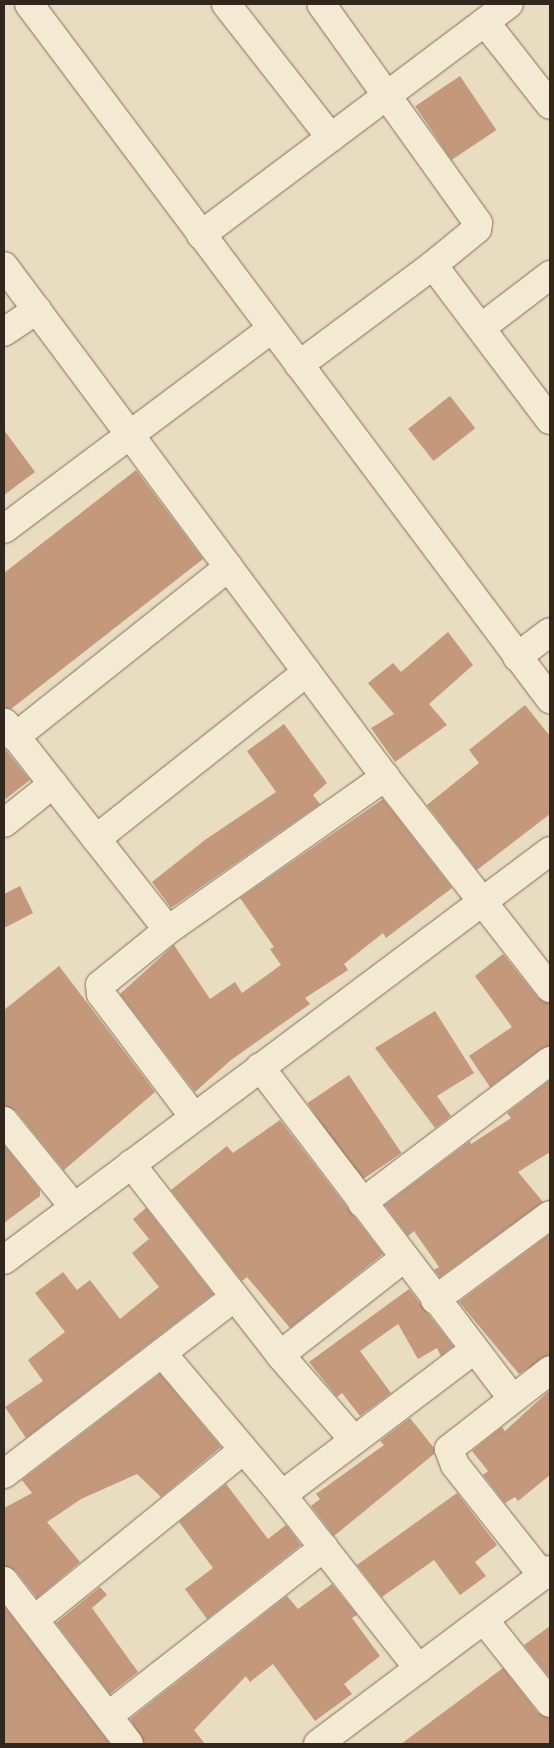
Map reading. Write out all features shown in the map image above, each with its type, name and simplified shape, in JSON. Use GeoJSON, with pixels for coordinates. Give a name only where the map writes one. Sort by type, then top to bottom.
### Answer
{"type":"FeatureCollection","features":[{"type":"Feature","properties":{"kind":"street"},"geometry":{"type":"LineString","coordinates":[[226,4],[331,138]]}},
{"type":"Feature","properties":{"kind":"street"},"geometry":{"type":"LineString","coordinates":[[300,365],[433,265],[477,229],[478,223],[385,97],[322,4]]}},
{"type":"Feature","properties":{"kind":"street"},"geometry":{"type":"LineString","coordinates":[[201,235],[510,4]]}},
{"type":"Feature","properties":{"kind":"street"},"geometry":{"type":"LineString","coordinates":[[32,5],[271,329],[550,699]]}},
{"type":"Feature","properties":{"kind":"street"},"geometry":{"type":"LineString","coordinates":[[485,22],[548,97]]}},
{"type":"Feature","properties":{"kind":"street"},"geometry":{"type":"LineString","coordinates":[[433,265],[482,327],[550,420]]}},
{"type":"Feature","properties":{"kind":"street"},"geometry":{"type":"LineString","coordinates":[[4,266],[385,777],[550,988]]}},
{"type":"Feature","properties":{"kind":"street"},"geometry":{"type":"LineString","coordinates":[[482,327],[550,275]]}},
{"type":"Feature","properties":{"kind":"street"},"geometry":{"type":"LineString","coordinates":[[4,332],[38,310]]}},
{"type":"Feature","properties":{"kind":"street"},"geometry":{"type":"LineString","coordinates":[[4,529],[271,329]]}},
{"type":"Feature","properties":{"kind":"street"},"geometry":{"type":"LineString","coordinates":[[168,930],[10,729],[229,567]]}},
{"type":"Feature","properties":{"kind":"street"},"geometry":{"type":"LineString","coordinates":[[518,657],[550,632]]}},
{"type":"Feature","properties":{"kind":"street"},"geometry":{"type":"LineString","coordinates":[[96,839],[307,672]]}},
{"type":"Feature","properties":{"kind":"street"},"geometry":{"type":"LineString","coordinates":[[194,1117],[98,988],[103,980],[168,930],[385,777]]}},
{"type":"Feature","properties":{"kind":"street"},"geometry":{"type":"LineString","coordinates":[[4,824],[53,784]]}},
{"type":"Feature","properties":{"kind":"street"},"geometry":{"type":"LineString","coordinates":[[4,1260],[260,1067],[484,903],[550,851]]}},
{"type":"Feature","properties":{"kind":"street"},"geometry":{"type":"LineString","coordinates":[[362,1203],[550,1061]]}},
{"type":"Feature","properties":{"kind":"street"},"geometry":{"type":"LineString","coordinates":[[260,1067],[512,1398]]}},
{"type":"Feature","properties":{"kind":"street"},"geometry":{"type":"LineString","coordinates":[[4,1120],[74,1207]]}},
{"type":"Feature","properties":{"kind":"street"},"geometry":{"type":"LineString","coordinates":[[131,1164],[280,1355],[354,1440]]}},
{"type":"Feature","properties":{"kind":"street"},"geometry":{"type":"LineString","coordinates":[[436,1300],[550,1215]]}},
{"type":"Feature","properties":{"kind":"street"},"geometry":{"type":"LineString","coordinates":[[280,1355],[404,1258]]}},
{"type":"Feature","properties":{"kind":"street"},"geometry":{"type":"LineString","coordinates":[[4,1474],[235,1297]]}},
{"type":"Feature","properties":{"kind":"street"},"geometry":{"type":"LineString","coordinates":[[282,1495],[474,1350]]}},
{"type":"Feature","properties":{"kind":"street"},"geometry":{"type":"LineString","coordinates":[[162,1353],[242,1450],[282,1495],[419,1669]]}},
{"type":"Feature","properties":{"kind":"street"},"geometry":{"type":"LineString","coordinates":[[318,1744],[546,1573],[455,1466],[449,1449],[550,1370]]}},
{"type":"Feature","properties":{"kind":"street"},"geometry":{"type":"LineString","coordinates":[[34,1620],[242,1450]]}},
{"type":"Feature","properties":{"kind":"street"},"geometry":{"type":"LineString","coordinates":[[108,1716],[324,1547]]}},
{"type":"Feature","properties":{"kind":"street"},"geometry":{"type":"LineString","coordinates":[[4,1581],[130,1744]]}},
{"type":"Feature","properties":{"kind":"street"},"geometry":{"type":"LineString","coordinates":[[484,1620],[550,1703]]}},
{"type":"Feature","properties":{"kind":"building"},"geometry":{"type":"Polygon","coordinates":[[[460,76],[496,130],[452,160],[415,106],[460,76]]]}},
{"type":"Feature","properties":{"kind":"building"},"geometry":{"type":"Polygon","coordinates":[[[450,396],[475,428],[433,461],[408,429],[450,396]]]}},
{"type":"Feature","properties":{"kind":"building"},"geometry":{"type":"Polygon","coordinates":[[[4,430],[35,472],[4,495],[4,430]]]}},
{"type":"Feature","properties":{"kind":"building"},"geometry":{"type":"Polygon","coordinates":[[[136,470],[203,559],[11,709],[4,708],[4,573],[136,470]]]}},
{"type":"Feature","properties":{"kind":"building"},"geometry":{"type":"Polygon","coordinates":[[[448,632],[473,665],[429,704],[447,725],[395,762],[371,728],[394,714],[368,683],[393,663],[401,672],[448,632]]]}},
{"type":"Feature","properties":{"kind":"building"},"geometry":{"type":"Polygon","coordinates":[[[525,705],[550,736],[550,814],[477,870],[427,805],[479,763],[469,750],[525,705]]]}},
{"type":"Feature","properties":{"kind":"building"},"geometry":{"type":"Polygon","coordinates":[[[284,724],[327,783],[313,795],[320,804],[171,908],[152,882],[205,840],[276,792],[247,751],[284,724]]]}},
{"type":"Feature","properties":{"kind":"building"},"geometry":{"type":"Polygon","coordinates":[[[4,748],[30,780],[4,800],[4,748]]]}},
{"type":"Feature","properties":{"kind":"building"},"geometry":{"type":"Polygon","coordinates":[[[383,799],[452,888],[386,938],[383,933],[344,964],[348,970],[305,998],[310,1004],[231,1060],[195,1092],[120,994],[174,945],[210,999],[235,982],[242,993],[281,965],[270,949],[274,947],[240,898],[383,799]]]}},
{"type":"Feature","properties":{"kind":"building"},"geometry":{"type":"Polygon","coordinates":[[[20,886],[33,913],[4,928],[4,894],[20,886]]]}},
{"type":"Feature","properties":{"kind":"building"},"geometry":{"type":"Polygon","coordinates":[[[503,954],[538,998],[550,1003],[550,1046],[541,1049],[490,1087],[469,1056],[512,1027],[475,976],[503,954]]]}},
{"type":"Feature","properties":{"kind":"building"},"geometry":{"type":"Polygon","coordinates":[[[59,966],[155,1092],[64,1170],[16,1111],[4,1106],[4,1010],[59,966]]]}},
{"type":"Feature","properties":{"kind":"building"},"geometry":{"type":"Polygon","coordinates":[[[435,1011],[474,1073],[437,1096],[451,1116],[435,1128],[375,1048],[435,1011]]]}},
{"type":"Feature","properties":{"kind":"building"},"geometry":{"type":"Polygon","coordinates":[[[349,1075],[402,1153],[360,1181],[308,1103],[349,1075]]]}},
{"type":"Feature","properties":{"kind":"building"},"geometry":{"type":"Polygon","coordinates":[[[550,1080],[550,1152],[518,1172],[543,1202],[440,1277],[434,1270],[439,1267],[414,1231],[408,1236],[385,1205],[470,1141],[471,1144],[511,1118],[507,1113],[550,1080]]]}},
{"type":"Feature","properties":{"kind":"building"},"geometry":{"type":"Polygon","coordinates":[[[280,1120],[383,1254],[290,1328],[247,1277],[242,1281],[171,1190],[227,1146],[233,1153],[280,1120]]]}},
{"type":"Feature","properties":{"kind":"building"},"geometry":{"type":"Polygon","coordinates":[[[4,1145],[40,1190],[40,1196],[4,1223],[4,1145]]]}},
{"type":"Feature","properties":{"kind":"building"},"geometry":{"type":"Polygon","coordinates":[[[146,1208],[213,1294],[26,1438],[5,1407],[43,1381],[28,1360],[65,1332],[35,1293],[63,1272],[77,1290],[90,1280],[120,1319],[159,1287],[132,1253],[149,1239],[133,1219],[146,1208]]]}},
{"type":"Feature","properties":{"kind":"building"},"geometry":{"type":"Polygon","coordinates":[[[550,1234],[550,1355],[519,1374],[459,1302],[550,1234]]]}},
{"type":"Feature","properties":{"kind":"building"},"geometry":{"type":"Polygon","coordinates":[[[409,1289],[453,1346],[441,1356],[437,1348],[418,1359],[398,1324],[360,1351],[391,1393],[360,1416],[342,1393],[337,1397],[309,1362],[409,1289]]]}},
{"type":"Feature","properties":{"kind":"building"},"geometry":{"type":"Polygon","coordinates":[[[160,1374],[221,1447],[161,1497],[137,1474],[81,1499],[47,1522],[80,1562],[37,1598],[16,1571],[4,1566],[4,1508],[32,1493],[22,1480],[160,1374]]]}},
{"type":"Feature","properties":{"kind":"building"},"geometry":{"type":"Polygon","coordinates":[[[550,1390],[550,1475],[518,1501],[515,1497],[505,1503],[483,1475],[488,1471],[472,1451],[502,1427],[505,1431],[550,1390]]]}},
{"type":"Feature","properties":{"kind":"building"},"geometry":{"type":"Polygon","coordinates":[[[410,1418],[434,1448],[434,1454],[334,1536],[311,1506],[320,1499],[316,1494],[384,1445],[380,1441],[410,1418]]]}},
{"type":"Feature","properties":{"kind":"building"},"geometry":{"type":"Polygon","coordinates":[[[226,1484],[268,1539],[286,1525],[301,1545],[207,1619],[185,1589],[213,1568],[179,1522],[226,1484]]]}},
{"type":"Feature","properties":{"kind":"building"},"geometry":{"type":"Polygon","coordinates":[[[457,1493],[497,1545],[475,1562],[486,1576],[460,1595],[434,1560],[382,1597],[357,1565],[457,1493]]]}},
{"type":"Feature","properties":{"kind":"building"},"geometry":{"type":"Polygon","coordinates":[[[332,1584],[357,1615],[352,1618],[380,1656],[344,1684],[352,1694],[315,1721],[273,1664],[250,1682],[246,1676],[194,1730],[205,1744],[144,1744],[130,1719],[287,1596],[298,1609],[332,1584]]]}},
{"type":"Feature","properties":{"kind":"building"},"geometry":{"type":"Polygon","coordinates":[[[100,1587],[107,1595],[92,1608],[138,1672],[110,1694],[56,1623],[100,1587]]]}},
{"type":"Feature","properties":{"kind":"building"},"geometry":{"type":"Polygon","coordinates":[[[4,1606],[110,1744],[4,1744],[4,1606]]]}},
{"type":"Feature","properties":{"kind":"building"},"geometry":{"type":"Polygon","coordinates":[[[550,1626],[550,1678],[524,1645],[550,1626]]]}},
{"type":"Feature","properties":{"kind":"building"},"geometry":{"type":"Polygon","coordinates":[[[503,1668],[538,1713],[550,1718],[550,1744],[401,1744],[503,1668]]]}}]}
